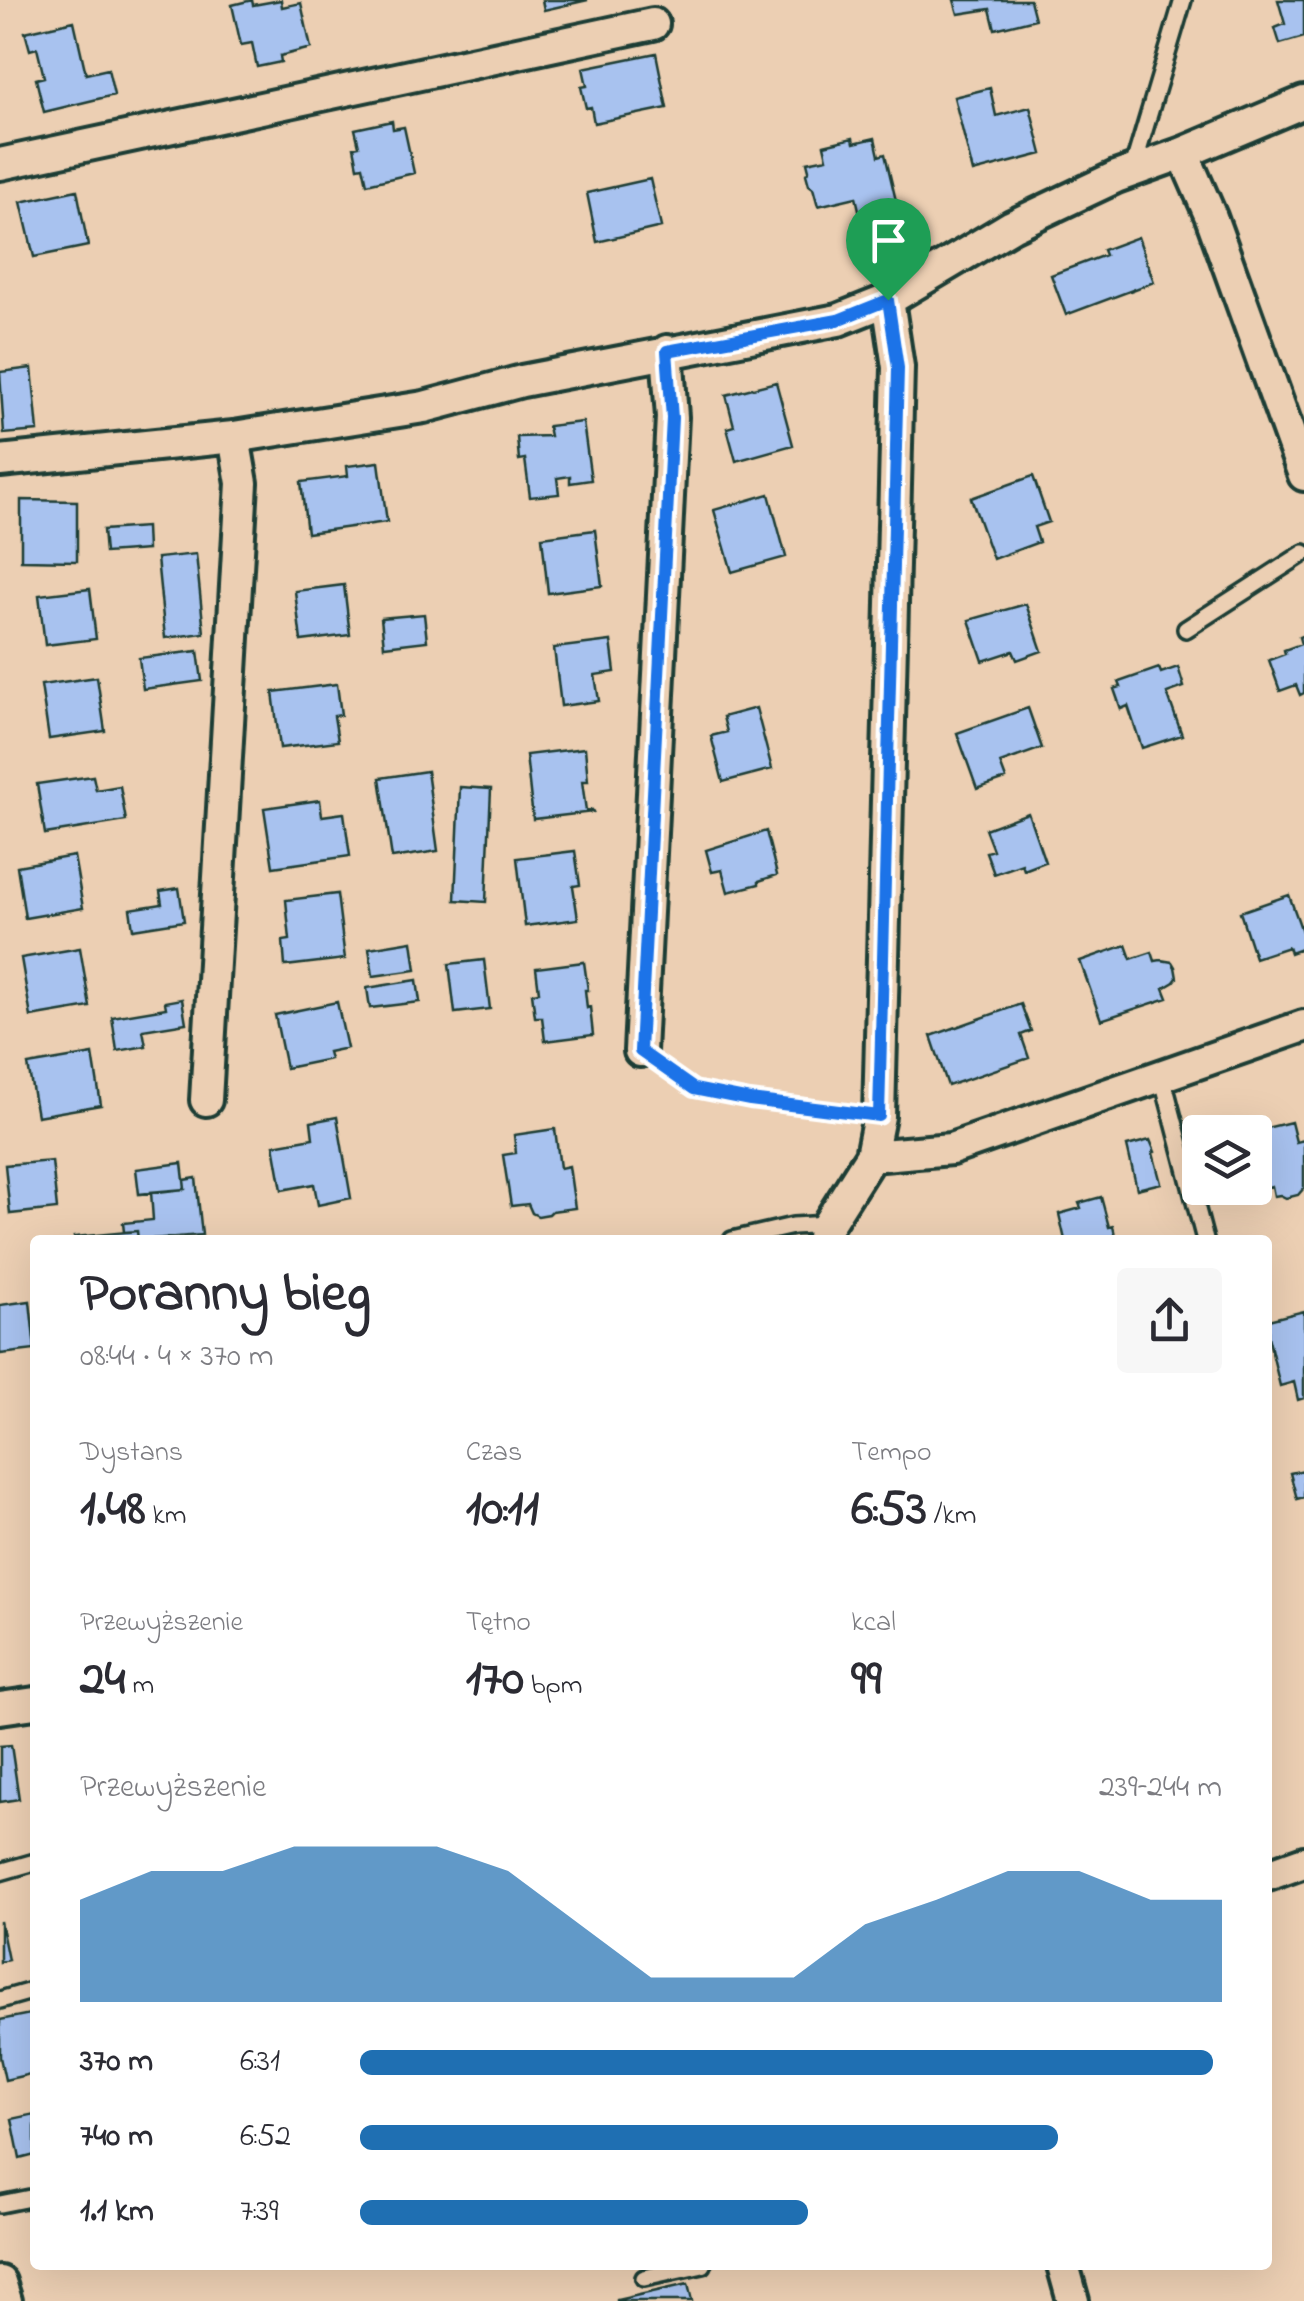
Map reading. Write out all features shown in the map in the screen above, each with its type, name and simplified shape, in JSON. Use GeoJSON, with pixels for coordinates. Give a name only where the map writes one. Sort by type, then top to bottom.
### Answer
{"type":"FeatureCollection","features":[{"type":"Feature","properties":{"kind":"street"},"geometry":{"type":"LineString","coordinates":[[0,164],[654,24]]}},
{"type":"Feature","properties":{"kind":"street"},"geometry":{"type":"LineString","coordinates":[[0,461],[234,436],[424,407],[522,381],[838,320],[888,300],[1012,226],[1132,170],[1304,102]]}},
{"type":"Feature","properties":{"kind":"street"},"geometry":{"type":"LineString","coordinates":[[1183,153],[1211,217],[1304,475]]}},
{"type":"Feature","properties":{"kind":"street"},"geometry":{"type":"LineString","coordinates":[[825,1232],[871,1156],[879,1116],[898,368],[888,300]]}},
{"type":"Feature","properties":{"kind":"street"},"geometry":{"type":"LineString","coordinates":[[640,1051],[672,418],[667,351]]}},
{"type":"Feature","properties":{"kind":"street"},"geometry":{"type":"LineString","coordinates":[[206,1100],[242,482],[234,436]]}},
{"type":"Feature","properties":{"kind":"street"},"geometry":{"type":"LineString","coordinates":[[871,1156],[951,1149],[1304,1026]]}},
{"type":"Feature","properties":{"kind":"street"},"geometry":{"type":"LineString","coordinates":[[0,1708],[30,1704]]}},
{"type":"Feature","properties":{"kind":"street"},"geometry":{"type":"LineString","coordinates":[[1272,1874],[1304,1862]]}},
{"type":"Feature","properties":{"kind":"street"},"geometry":{"type":"LineString","coordinates":[[1064,2270],[1073,2301]]}},
{"type":"Feature","properties":{"kind":"street"},"geometry":{"type":"LineString","coordinates":[[0,2282],[6,2301]]}},
{"type":"Feature","properties":{"kind":"lane"},"geometry":{"type":"LineString","coordinates":[[1132,170],[1183,0]]}},
{"type":"Feature","properties":{"kind":"lane"},"geometry":{"type":"LineString","coordinates":[[1186,628],[1304,554]]}},
{"type":"Feature","properties":{"kind":"lane"},"geometry":{"type":"LineString","coordinates":[[1162,1076],[1204,1235]]}},
{"type":"Feature","properties":{"kind":"lane"},"geometry":{"type":"LineString","coordinates":[[754,1235],[793,1226],[825,1232]]}},
{"type":"Feature","properties":{"kind":"lane"},"geometry":{"type":"LineString","coordinates":[[0,1872],[30,1863]]}},
{"type":"Feature","properties":{"kind":"lane"},"geometry":{"type":"LineString","coordinates":[[0,2000],[30,1991]]}},
{"type":"Feature","properties":{"kind":"lane"},"geometry":{"type":"LineString","coordinates":[[0,2204],[30,2198]]}},
{"type":"Feature","properties":{"kind":"lane"},"geometry":{"type":"LineString","coordinates":[[644,2278],[680,2270]]}},
{"type":"Feature","properties":{"kind":"path"},"geometry":{"type":"LineString","coordinates":[[640,1051],[694,1089],[879,1116]]}},
{"type":"Feature","properties":{"kind":"building"},"geometry":{"type":"Polygon","coordinates":[[[252,0],[253,5],[281,0],[282,7],[301,3],[311,48],[280,56],[281,62],[257,67],[252,43],[241,45],[232,5],[252,0]]]}},
{"type":"Feature","properties":{"kind":"building"},"geometry":{"type":"Polygon","coordinates":[[[542,0],[588,0],[544,10],[542,0]]]}},
{"type":"Feature","properties":{"kind":"building"},"geometry":{"type":"Polygon","coordinates":[[[954,0],[1030,0],[1035,19],[995,29],[990,9],[958,14],[954,0]]]}},
{"type":"Feature","properties":{"kind":"building"},"geometry":{"type":"Polygon","coordinates":[[[1278,0],[1304,0],[1304,37],[1280,44],[1275,28],[1285,24],[1278,0]]]}},
{"type":"Feature","properties":{"kind":"building"},"geometry":{"type":"Polygon","coordinates":[[[74,21],[86,74],[108,69],[114,95],[44,112],[36,79],[44,77],[37,48],[30,50],[25,32],[74,21]]]}},
{"type":"Feature","properties":{"kind":"building"},"geometry":{"type":"Polygon","coordinates":[[[656,53],[667,108],[594,123],[581,87],[587,86],[583,68],[656,53]]]}},
{"type":"Feature","properties":{"kind":"building"},"geometry":{"type":"Polygon","coordinates":[[[990,88],[996,116],[1030,107],[1042,154],[973,172],[954,97],[990,88]]]}},
{"type":"Feature","properties":{"kind":"building"},"geometry":{"type":"Polygon","coordinates":[[[392,121],[393,129],[404,127],[414,173],[367,184],[363,166],[358,167],[355,129],[392,121]]]}},
{"type":"Feature","properties":{"kind":"building"},"geometry":{"type":"Polygon","coordinates":[[[853,138],[854,143],[875,138],[879,156],[885,154],[897,205],[860,214],[856,197],[818,206],[806,174],[807,162],[827,158],[824,145],[853,138]]]}},
{"type":"Feature","properties":{"kind":"building"},"geometry":{"type":"Polygon","coordinates":[[[650,179],[661,227],[597,242],[587,193],[650,179]]]}},
{"type":"Feature","properties":{"kind":"building"},"geometry":{"type":"Polygon","coordinates":[[[77,190],[88,246],[34,257],[21,202],[77,190]]]}},
{"type":"Feature","properties":{"kind":"building"},"geometry":{"type":"Polygon","coordinates":[[[1138,237],[1154,282],[1066,315],[1051,275],[1105,255],[1103,250],[1138,237]]]}},
{"type":"Feature","properties":{"kind":"building"},"geometry":{"type":"Polygon","coordinates":[[[32,368],[38,431],[4,434],[0,372],[32,368]]]}},
{"type":"Feature","properties":{"kind":"building"},"geometry":{"type":"Polygon","coordinates":[[[776,382],[793,445],[736,461],[727,428],[734,426],[726,395],[776,382]]]}},
{"type":"Feature","properties":{"kind":"building"},"geometry":{"type":"Polygon","coordinates":[[[583,422],[591,480],[570,483],[570,476],[557,478],[559,494],[530,497],[525,459],[519,460],[517,437],[550,436],[548,426],[583,422]]]}},
{"type":"Feature","properties":{"kind":"building"},"geometry":{"type":"Polygon","coordinates":[[[379,462],[387,522],[307,533],[301,482],[348,476],[347,466],[379,462]]]}},
{"type":"Feature","properties":{"kind":"building"},"geometry":{"type":"Polygon","coordinates":[[[1033,476],[1049,522],[1034,527],[1039,542],[993,559],[971,498],[1033,476]]]}},
{"type":"Feature","properties":{"kind":"building"},"geometry":{"type":"Polygon","coordinates":[[[769,494],[786,557],[732,572],[714,510],[769,494]]]}},
{"type":"Feature","properties":{"kind":"building"},"geometry":{"type":"Polygon","coordinates":[[[21,500],[77,501],[77,561],[21,560],[21,500]]]}},
{"type":"Feature","properties":{"kind":"building"},"geometry":{"type":"Polygon","coordinates":[[[146,527],[147,550],[105,553],[103,530],[146,527]]]}},
{"type":"Feature","properties":{"kind":"building"},"geometry":{"type":"Polygon","coordinates":[[[595,530],[602,586],[548,593],[542,537],[595,530]]]}},
{"type":"Feature","properties":{"kind":"building"},"geometry":{"type":"Polygon","coordinates":[[[196,554],[204,633],[165,638],[157,558],[196,554]]]}},
{"type":"Feature","properties":{"kind":"building"},"geometry":{"type":"Polygon","coordinates":[[[344,585],[350,635],[301,641],[295,591],[344,585]]]}},
{"type":"Feature","properties":{"kind":"building"},"geometry":{"type":"Polygon","coordinates":[[[90,589],[96,639],[45,645],[39,595],[90,589]]]}},
{"type":"Feature","properties":{"kind":"building"},"geometry":{"type":"Polygon","coordinates":[[[1026,604],[1042,651],[1017,660],[1013,651],[983,661],[969,620],[1026,604]]]}},
{"type":"Feature","properties":{"kind":"building"},"geometry":{"type":"Polygon","coordinates":[[[424,614],[427,641],[384,646],[381,618],[424,614]]]}},
{"type":"Feature","properties":{"kind":"building"},"geometry":{"type":"Polygon","coordinates":[[[1304,635],[1304,693],[1300,695],[1296,685],[1280,691],[1269,660],[1301,644],[1299,637],[1304,635]]]}},
{"type":"Feature","properties":{"kind":"building"},"geometry":{"type":"Polygon","coordinates":[[[611,641],[615,672],[595,675],[599,701],[561,706],[554,648],[611,641]]]}},
{"type":"Feature","properties":{"kind":"building"},"geometry":{"type":"Polygon","coordinates":[[[198,651],[202,681],[143,689],[139,658],[198,651]]]}},
{"type":"Feature","properties":{"kind":"building"},"geometry":{"type":"Polygon","coordinates":[[[1178,667],[1184,687],[1167,693],[1182,735],[1142,748],[1128,706],[1121,709],[1114,689],[1121,687],[1119,682],[1159,668],[1161,673],[1178,667]]]}},
{"type":"Feature","properties":{"kind":"building"},"geometry":{"type":"Polygon","coordinates":[[[97,677],[105,731],[49,739],[41,685],[97,677]]]}},
{"type":"Feature","properties":{"kind":"building"},"geometry":{"type":"Polygon","coordinates":[[[337,684],[341,715],[334,716],[338,741],[280,748],[273,692],[337,684]]]}},
{"type":"Feature","properties":{"kind":"building"},"geometry":{"type":"Polygon","coordinates":[[[756,708],[772,769],[723,782],[711,736],[727,732],[723,717],[756,708]]]}},
{"type":"Feature","properties":{"kind":"building"},"geometry":{"type":"Polygon","coordinates":[[[1028,708],[1042,748],[1000,763],[1006,779],[977,789],[957,733],[1028,708]]]}},
{"type":"Feature","properties":{"kind":"building"},"geometry":{"type":"Polygon","coordinates":[[[585,748],[588,781],[582,781],[586,811],[593,812],[533,819],[526,755],[585,748]]]}},
{"type":"Feature","properties":{"kind":"building"},"geometry":{"type":"Polygon","coordinates":[[[427,771],[438,851],[392,858],[380,778],[427,771]]]}},
{"type":"Feature","properties":{"kind":"building"},"geometry":{"type":"Polygon","coordinates":[[[93,776],[96,790],[120,786],[126,821],[45,834],[37,784],[93,776]]]}},
{"type":"Feature","properties":{"kind":"building"},"geometry":{"type":"Polygon","coordinates":[[[460,787],[491,789],[486,902],[455,900],[460,787]]]}},
{"type":"Feature","properties":{"kind":"building"},"geometry":{"type":"Polygon","coordinates":[[[320,800],[322,816],[344,813],[350,856],[273,867],[264,808],[320,800]]]}},
{"type":"Feature","properties":{"kind":"building"},"geometry":{"type":"Polygon","coordinates":[[[1028,813],[1045,862],[1024,870],[1022,864],[994,874],[986,852],[993,850],[985,829],[1028,813]]]}},
{"type":"Feature","properties":{"kind":"building"},"geometry":{"type":"Polygon","coordinates":[[[766,831],[777,875],[728,892],[722,870],[712,872],[706,850],[766,831]]]}},
{"type":"Feature","properties":{"kind":"building"},"geometry":{"type":"Polygon","coordinates":[[[575,851],[580,885],[573,886],[578,919],[525,926],[517,858],[575,851]]]}},
{"type":"Feature","properties":{"kind":"building"},"geometry":{"type":"Polygon","coordinates":[[[74,856],[83,908],[25,918],[17,866],[74,856]]]}},
{"type":"Feature","properties":{"kind":"building"},"geometry":{"type":"Polygon","coordinates":[[[179,888],[184,921],[133,929],[130,909],[162,904],[160,891],[179,888]]]}},
{"type":"Feature","properties":{"kind":"building"},"geometry":{"type":"Polygon","coordinates":[[[337,894],[345,959],[285,966],[283,941],[290,940],[286,900],[337,894]]]}},
{"type":"Feature","properties":{"kind":"building"},"geometry":{"type":"Polygon","coordinates":[[[1289,895],[1304,948],[1290,953],[1288,947],[1255,958],[1240,912],[1289,895]]]}},
{"type":"Feature","properties":{"kind":"building"},"geometry":{"type":"Polygon","coordinates":[[[412,941],[416,970],[373,976],[369,948],[412,941]]]}},
{"type":"Feature","properties":{"kind":"building"},"geometry":{"type":"Polygon","coordinates":[[[1126,945],[1131,959],[1152,952],[1155,961],[1172,962],[1177,978],[1164,988],[1168,998],[1101,1020],[1080,961],[1126,945]]]}},
{"type":"Feature","properties":{"kind":"building"},"geometry":{"type":"Polygon","coordinates":[[[80,948],[90,1007],[31,1017],[21,958],[80,948]]]}},
{"type":"Feature","properties":{"kind":"building"},"geometry":{"type":"Polygon","coordinates":[[[484,960],[490,1009],[455,1013],[449,964],[484,960]]]}},
{"type":"Feature","properties":{"kind":"building"},"geometry":{"type":"Polygon","coordinates":[[[584,962],[593,1035],[545,1041],[542,1017],[535,1017],[532,993],[539,992],[536,968],[584,962]]]}},
{"type":"Feature","properties":{"kind":"building"},"geometry":{"type":"Polygon","coordinates":[[[417,980],[420,1002],[370,1008],[367,988],[417,980]]]}},
{"type":"Feature","properties":{"kind":"building"},"geometry":{"type":"Polygon","coordinates":[[[182,999],[186,1023],[143,1030],[146,1046],[117,1051],[112,1017],[166,1008],[165,1002],[182,999]]]}},
{"type":"Feature","properties":{"kind":"building"},"geometry":{"type":"Polygon","coordinates":[[[337,1002],[347,1048],[328,1052],[330,1059],[286,1068],[275,1015],[337,1002]]]}},
{"type":"Feature","properties":{"kind":"building"},"geometry":{"type":"Polygon","coordinates":[[[1021,1004],[1031,1031],[1021,1035],[1029,1058],[948,1086],[931,1036],[1021,1004]]]}},
{"type":"Feature","properties":{"kind":"building"},"geometry":{"type":"Polygon","coordinates":[[[93,1054],[101,1105],[37,1116],[28,1065],[93,1054]]]}},
{"type":"Feature","properties":{"kind":"building"},"geometry":{"type":"Polygon","coordinates":[[[337,1117],[351,1198],[318,1205],[314,1184],[282,1190],[274,1145],[313,1138],[311,1122],[337,1117]]]}},
{"type":"Feature","properties":{"kind":"building"},"geometry":{"type":"Polygon","coordinates":[[[1291,1122],[1296,1142],[1304,1140],[1304,1188],[1298,1195],[1274,1196],[1272,1127],[1291,1122]]]}},
{"type":"Feature","properties":{"kind":"building"},"geometry":{"type":"Polygon","coordinates":[[[555,1129],[560,1168],[569,1166],[575,1208],[538,1216],[528,1204],[511,1206],[503,1155],[516,1153],[514,1135],[555,1129]]]}},
{"type":"Feature","properties":{"kind":"building"},"geometry":{"type":"Polygon","coordinates":[[[1150,1140],[1161,1183],[1137,1189],[1127,1146],[1150,1140]]]}},
{"type":"Feature","properties":{"kind":"building"},"geometry":{"type":"Polygon","coordinates":[[[52,1161],[57,1209],[10,1214],[5,1165],[52,1161]]]}},
{"type":"Feature","properties":{"kind":"building"},"geometry":{"type":"Polygon","coordinates":[[[182,1163],[185,1189],[139,1194],[136,1169],[182,1163]]]}},
{"type":"Feature","properties":{"kind":"building"},"geometry":{"type":"Polygon","coordinates":[[[196,1178],[202,1235],[124,1232],[123,1223],[153,1220],[151,1192],[185,1189],[184,1180],[196,1178]]]}},
{"type":"Feature","properties":{"kind":"building"},"geometry":{"type":"Polygon","coordinates":[[[1101,1197],[1115,1235],[1064,1235],[1059,1214],[1081,1208],[1079,1203],[1101,1197]]]}},
{"type":"Feature","properties":{"kind":"building"},"geometry":{"type":"Polygon","coordinates":[[[137,1231],[137,1235],[95,1235],[137,1231]]]}},
{"type":"Feature","properties":{"kind":"building"},"geometry":{"type":"Polygon","coordinates":[[[30,1301],[30,1351],[0,1354],[0,1305],[30,1301]]]}},
{"type":"Feature","properties":{"kind":"building"},"geometry":{"type":"Polygon","coordinates":[[[1304,1311],[1304,1398],[1298,1400],[1294,1382],[1280,1386],[1272,1353],[1272,1319],[1304,1311]]]}},
{"type":"Feature","properties":{"kind":"building"},"geometry":{"type":"Polygon","coordinates":[[[1304,1470],[1304,1497],[1297,1499],[1290,1473],[1304,1470]]]}},
{"type":"Feature","properties":{"kind":"building"},"geometry":{"type":"Polygon","coordinates":[[[11,1745],[19,1799],[0,1802],[0,1746],[11,1745]]]}},
{"type":"Feature","properties":{"kind":"building"},"geometry":{"type":"Polygon","coordinates":[[[0,1921],[8,1960],[0,1962],[0,1921]]]}},
{"type":"Feature","properties":{"kind":"building"},"geometry":{"type":"Polygon","coordinates":[[[30,2014],[30,2074],[5,2080],[0,2057],[0,2020],[30,2014]]]}},
{"type":"Feature","properties":{"kind":"building"},"geometry":{"type":"Polygon","coordinates":[[[30,2115],[30,2156],[20,2159],[12,2119],[30,2115]]]}},
{"type":"Feature","properties":{"kind":"building"},"geometry":{"type":"Polygon","coordinates":[[[688,2284],[692,2301],[617,2301],[617,2300],[688,2284]]]}},
{"type":"Feature","properties":{"kind":"route"},"geometry":{"type":"LineString","coordinates":[[888,300],[898,368],[879,1116],[694,1089],[640,1051],[672,418],[667,351],[838,320],[888,300]]}}]}
